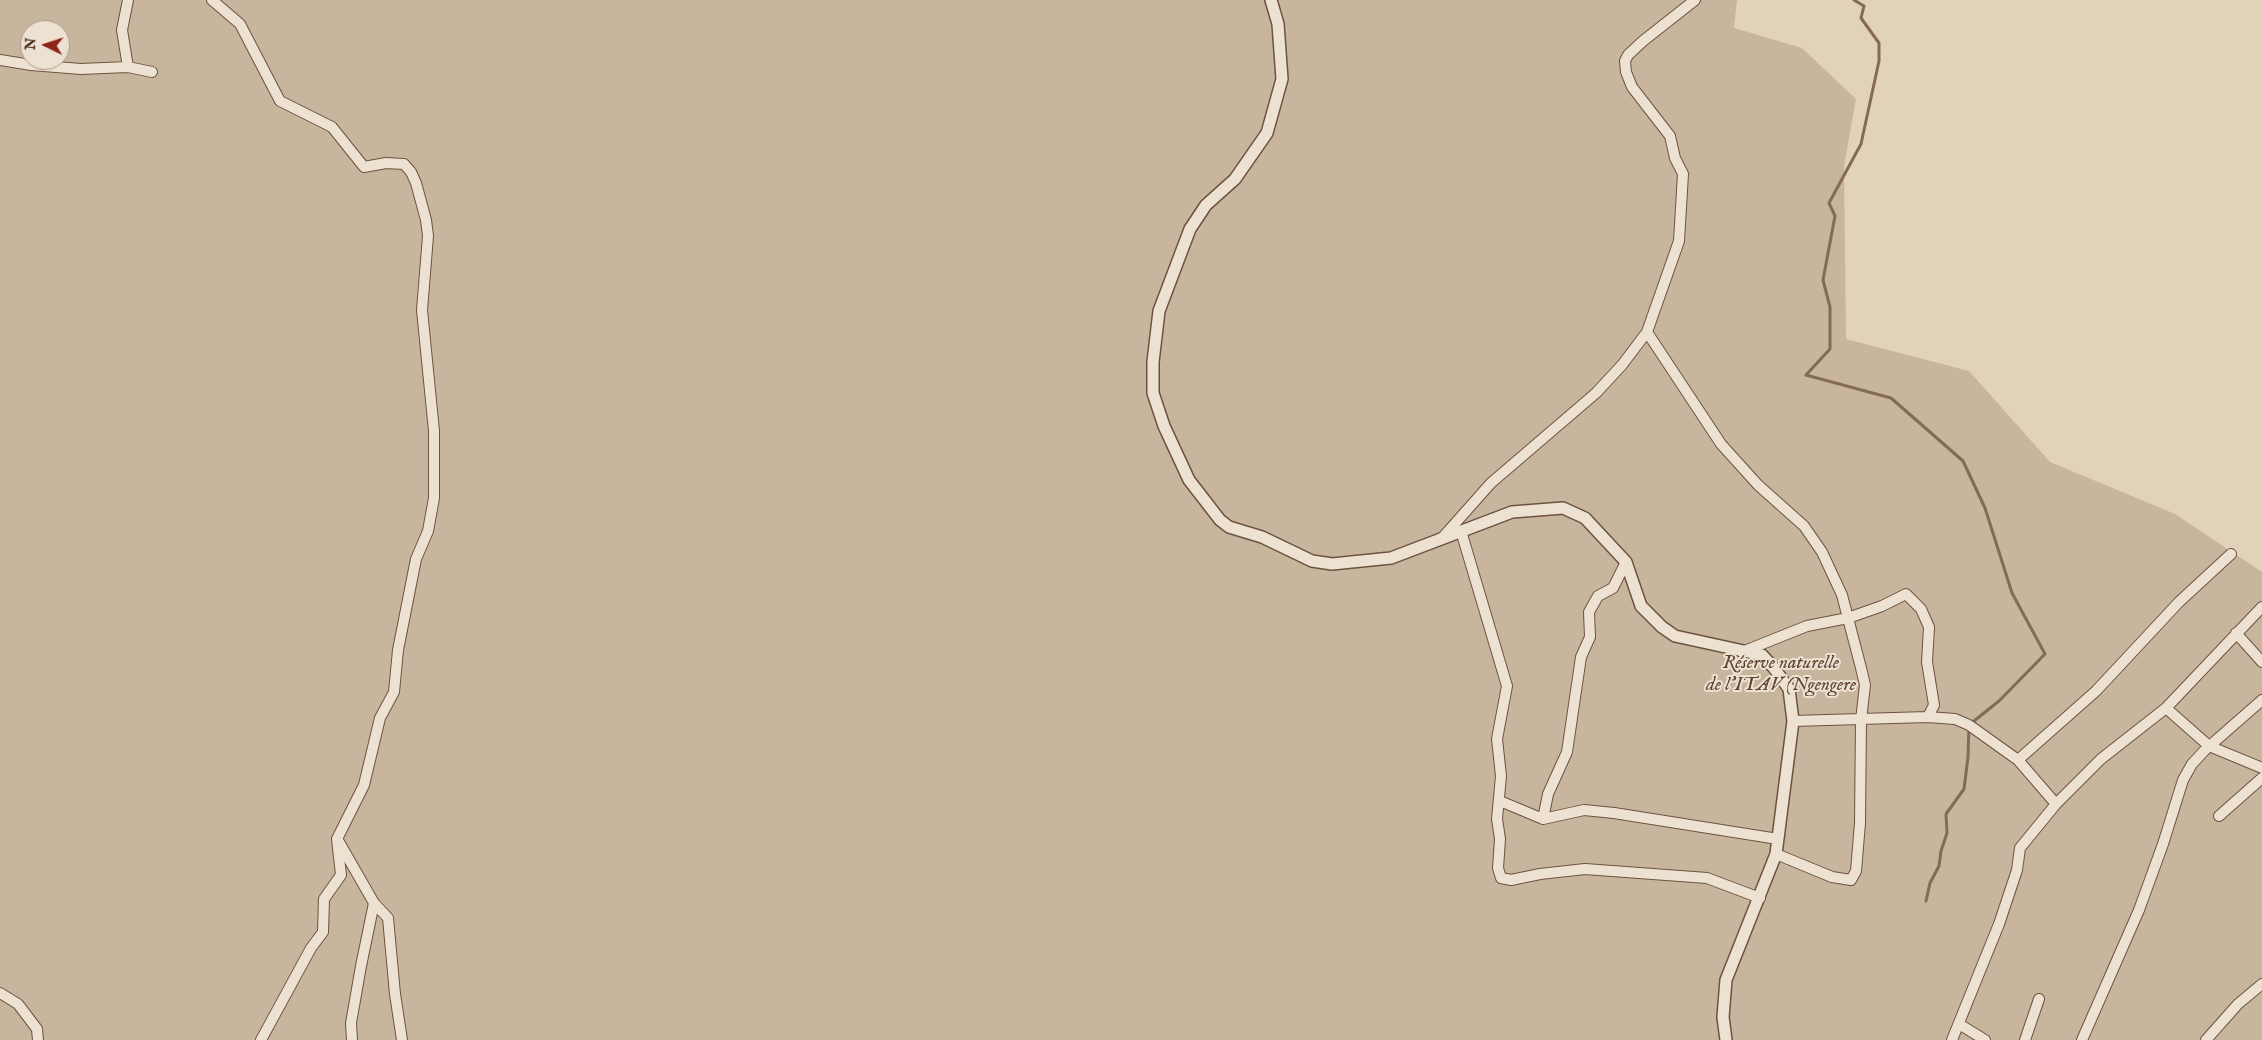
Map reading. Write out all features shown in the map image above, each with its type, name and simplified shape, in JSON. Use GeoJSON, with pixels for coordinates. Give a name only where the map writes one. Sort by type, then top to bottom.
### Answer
{"type":"FeatureCollection","features":[{"type":"Feature","properties":{"kind":"street"},"geometry":{"type":"LineString","coordinates":[[128,0],[122,30],[128,67]]}},
{"type":"Feature","properties":{"kind":"street"},"geometry":{"type":"LineString","coordinates":[[212,0],[240,24],[280,101],[332,127],[364,167],[386,163],[404,164],[412,172],[426,220],[428,249],[422,310],[434,431],[434,498],[428,531],[416,559],[398,650],[394,692],[380,718],[364,785],[337,839],[341,875],[324,899],[323,932],[311,948],[261,1040]]}},
{"type":"Feature","properties":{"kind":"street"},"geometry":{"type":"LineString","coordinates":[[1271,0],[1278,24],[1282,80],[1267,133],[1235,179],[1206,205],[1190,229],[1159,311],[1153,362],[1153,393],[1164,426],[1189,480],[1220,520],[1229,527],[1262,536],[1312,561],[1332,564],[1390,558],[1512,512],[1564,508],[1584,518],[1626,562],[1641,606],[1675,636],[1762,655],[1774,668],[1789,689],[1793,721],[1778,839],[1776,854],[1760,898],[1726,980],[1723,1017],[1726,1040]]}},
{"type":"Feature","properties":{"kind":"street"},"geometry":{"type":"LineString","coordinates":[[1443,537],[1491,483],[1596,393],[1622,365],[1647,332],[1679,242],[1683,174],[1675,158],[1670,136],[1632,87],[1626,72],[1625,61],[1628,54],[1695,0]]}},
{"type":"Feature","properties":{"kind":"street"},"geometry":{"type":"LineString","coordinates":[[0,60],[31,65],[81,69],[128,67],[152,72]]}},
{"type":"Feature","properties":{"kind":"street"},"geometry":{"type":"LineString","coordinates":[[1647,332],[1721,444],[1758,485],[1804,526],[1822,552],[1834,577],[1848,618],[1865,685],[1861,720],[1860,823],[1856,872],[1851,880],[1832,877],[1776,854]]}},
{"type":"Feature","properties":{"kind":"street"},"geometry":{"type":"LineString","coordinates":[[1461,531],[1507,686],[1497,739],[1501,776],[1497,819],[1500,839],[1498,868],[1502,878],[1511,880],[1540,874],[1585,869],[1707,878],[1760,898]]}},
{"type":"Feature","properties":{"kind":"street"},"geometry":{"type":"LineString","coordinates":[[2018,760],[2096,691],[2179,602],[2231,554]]}},
{"type":"Feature","properties":{"kind":"street"},"geometry":{"type":"LineString","coordinates":[[1543,819],[1548,794],[1567,752],[1581,657],[1590,637],[1589,612],[1598,596],[1613,588],[1626,562]]}},
{"type":"Feature","properties":{"kind":"street"},"geometry":{"type":"LineString","coordinates":[[1742,652],[1808,626],[1848,618],[1882,606],[1906,594],[1921,609],[1929,627],[1927,662],[1934,705],[1928,717]]}},
{"type":"Feature","properties":{"kind":"street"},"geometry":{"type":"LineString","coordinates":[[1952,1040],[1999,924],[2017,870],[2020,848],[2056,804],[2101,759],[2166,708],[2262,607]]}},
{"type":"Feature","properties":{"kind":"street"},"geometry":{"type":"LineString","coordinates":[[2236,633],[2262,662]]}},
{"type":"Feature","properties":{"kind":"street"},"geometry":{"type":"LineString","coordinates":[[2082,1040],[2139,910],[2163,844],[2183,780],[2192,764],[2209,746],[2262,700]]}},
{"type":"Feature","properties":{"kind":"street"},"geometry":{"type":"LineString","coordinates":[[2166,708],[2209,746],[2262,768]]}},
{"type":"Feature","properties":{"kind":"street"},"geometry":{"type":"LineString","coordinates":[[1793,721],[1928,717],[1955,719],[1969,725],[2018,760],[2056,804]]}},
{"type":"Feature","properties":{"kind":"street"},"geometry":{"type":"LineString","coordinates":[[2219,816],[2262,778]]}},
{"type":"Feature","properties":{"kind":"street"},"geometry":{"type":"LineString","coordinates":[[1500,801],[1543,819],[1584,810],[1657,818],[1778,839]]}},
{"type":"Feature","properties":{"kind":"street"},"geometry":{"type":"LineString","coordinates":[[337,839],[374,903],[388,918],[395,994],[402,1040]]}},
{"type":"Feature","properties":{"kind":"street"},"geometry":{"type":"LineString","coordinates":[[352,1040],[351,1023],[374,903]]}},
{"type":"Feature","properties":{"kind":"street"},"geometry":{"type":"LineString","coordinates":[[2206,1040],[2238,1004],[2262,984]]}},
{"type":"Feature","properties":{"kind":"street"},"geometry":{"type":"LineString","coordinates":[[0,993],[18,1004],[37,1029],[38,1040]]}},
{"type":"Feature","properties":{"kind":"street"},"geometry":{"type":"LineString","coordinates":[[2025,1040],[2039,999]]}},
{"type":"Feature","properties":{"kind":"street"},"geometry":{"type":"LineString","coordinates":[[1959,1024],[1985,1040]]}},
{"type":"Feature","properties":{"kind":"green space","name":"Réserve naturelle de l'ITAV (Ngengere"},"geometry":{"type":"Polygon","coordinates":[[[0,0],[1737,0],[1734,28],[1802,48],[1856,99],[1844,166],[1846,339],[1969,371],[2050,462],[2175,514],[2262,572],[2262,1040],[0,1040],[0,0]]]}},
{"type":"Feature","properties":{"kind":"waterway"},"geometry":{"type":"LineString","coordinates":[[1806,375],[1830,349],[1830,307],[1823,280],[1835,216],[1829,203],[1861,144],[1879,61],[1879,43],[1861,18],[1864,6],[1854,0]]}},
{"type":"Feature","properties":{"kind":"waterway"},"geometry":{"type":"LineString","coordinates":[[1806,375],[1891,398],[1963,461],[1985,508],[2012,593],[2045,654],[1999,701],[1969,725],[1964,789],[1946,814],[1947,833],[1941,851],[1939,866],[1930,883],[1926,901]]}}]}
